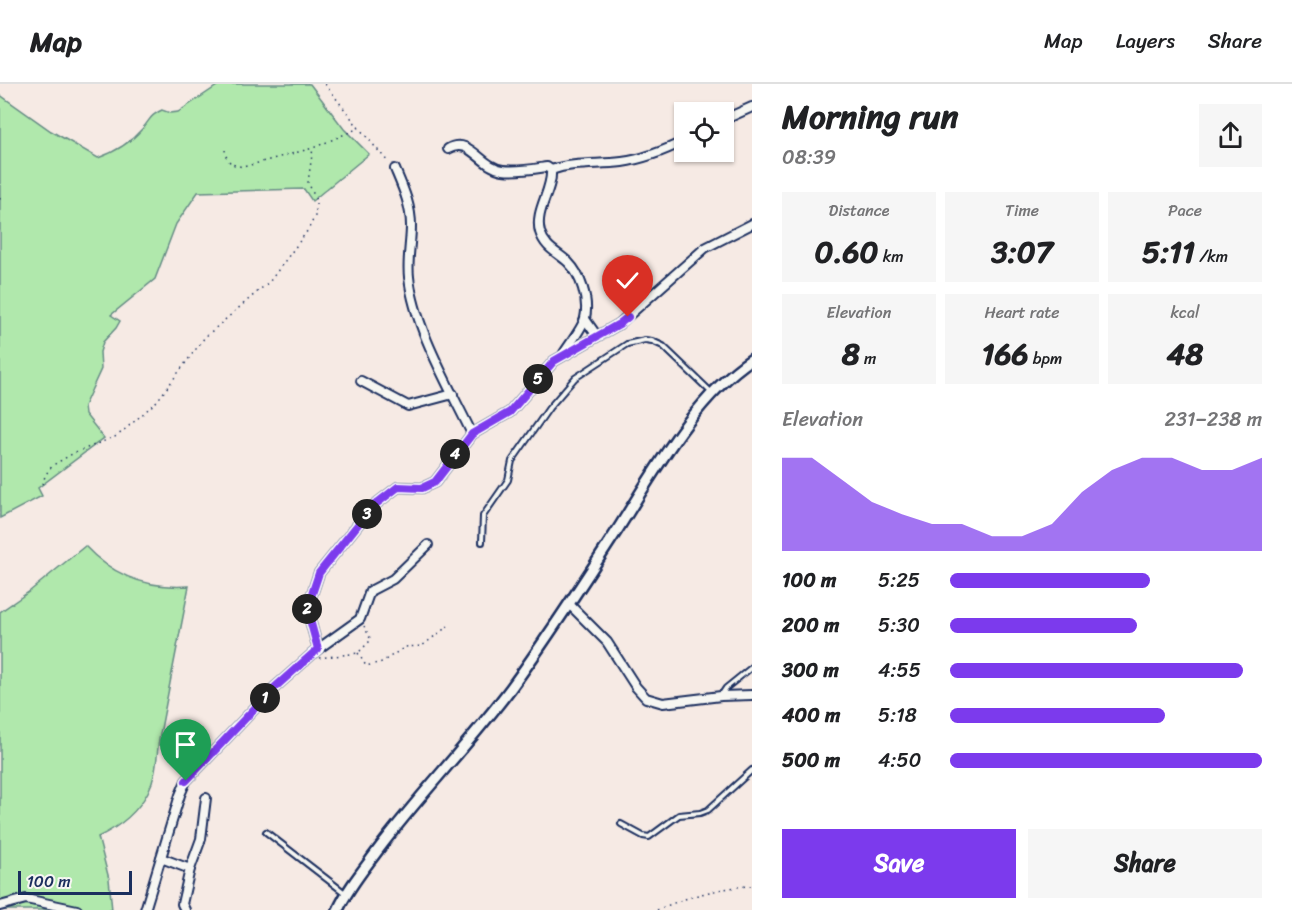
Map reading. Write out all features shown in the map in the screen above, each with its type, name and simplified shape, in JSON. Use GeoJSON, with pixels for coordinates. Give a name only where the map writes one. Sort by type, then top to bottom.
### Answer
{"type":"FeatureCollection","features":[{"type":"Feature","properties":{"kind":"street"},"geometry":{"type":"LineString","coordinates":[[734,115],[752,107]]}},
{"type":"Feature","properties":{"kind":"street"},"geometry":{"type":"LineString","coordinates":[[448,149],[457,145],[467,147],[490,166],[502,170],[547,167],[551,170],[632,160],[674,145]]}},
{"type":"Feature","properties":{"kind":"street"},"geometry":{"type":"LineString","coordinates":[[395,170],[407,196],[411,224],[409,276],[414,302],[428,339],[472,434]]}},
{"type":"Feature","properties":{"kind":"street"},"geometry":{"type":"LineString","coordinates":[[551,170],[539,219],[540,231],[545,243],[568,263],[579,278],[585,298],[585,319],[563,355]]}},
{"type":"Feature","properties":{"kind":"street"},"geometry":{"type":"LineString","coordinates":[[318,649],[307,609],[322,568],[372,507],[398,487],[422,488],[435,482],[472,434],[510,412],[548,367],[563,355],[619,324],[705,248],[752,224]]}},
{"type":"Feature","properties":{"kind":"street"},"geometry":{"type":"LineString","coordinates":[[585,319],[597,336]]}},
{"type":"Feature","properties":{"kind":"street"},"geometry":{"type":"LineString","coordinates":[[338,910],[346,894],[393,831],[510,689],[570,605],[666,452],[712,393],[735,370],[752,359]]}},
{"type":"Feature","properties":{"kind":"street"},"geometry":{"type":"LineString","coordinates":[[361,381],[408,406],[453,394]]}},
{"type":"Feature","properties":{"kind":"street"},"geometry":{"type":"LineString","coordinates":[[145,910],[186,781],[273,689],[318,649],[360,619],[370,591],[393,579],[428,544]]}},
{"type":"Feature","properties":{"kind":"street"},"geometry":{"type":"LineString","coordinates":[[570,605],[607,642],[636,687],[646,698],[663,703],[752,695]]}},
{"type":"Feature","properties":{"kind":"street"},"geometry":{"type":"LineString","coordinates":[[185,910],[182,904],[190,869],[201,839],[206,798]]}},
{"type":"Feature","properties":{"kind":"street"},"geometry":{"type":"LineString","coordinates":[[162,858],[190,869]]}},
{"type":"Feature","properties":{"kind":"street"},"geometry":{"type":"LineString","coordinates":[[0,906],[26,899],[77,910]]}},
{"type":"Feature","properties":{"kind":"lane"},"geometry":{"type":"LineString","coordinates":[[482,542],[483,516],[508,480],[513,461],[549,408],[575,378],[627,344],[645,340],[663,346],[712,393]]}},
{"type":"Feature","properties":{"kind":"lane"},"geometry":{"type":"LineString","coordinates":[[721,696],[726,688],[752,667]]}},
{"type":"Feature","properties":{"kind":"lane"},"geometry":{"type":"LineString","coordinates":[[621,824],[643,836],[651,836],[679,814],[700,813],[708,810],[752,770]]}},
{"type":"Feature","properties":{"kind":"lane"},"geometry":{"type":"LineString","coordinates":[[266,832],[346,894]]}},
{"type":"Feature","properties":{"kind":"path"},"geometry":{"type":"LineString","coordinates":[[325,84],[395,170]]}},
{"type":"Feature","properties":{"kind":"path"},"geometry":{"type":"LineString","coordinates":[[225,150],[228,160],[238,167],[282,158],[313,148],[359,128]]}},
{"type":"Feature","properties":{"kind":"path"},"geometry":{"type":"LineString","coordinates":[[42,484],[53,465],[72,454],[117,436],[136,420],[157,401],[205,337],[270,281],[308,230],[316,214],[316,200],[308,182],[313,148]]}},
{"type":"Feature","properties":{"kind":"path"},"geometry":{"type":"LineString","coordinates":[[306,659],[358,653],[371,640],[360,619]]}},
{"type":"Feature","properties":{"kind":"path"},"geometry":{"type":"LineString","coordinates":[[358,653],[366,666],[382,662],[405,647],[422,646],[448,626]]}},
{"type":"Feature","properties":{"kind":"path"},"geometry":{"type":"LineString","coordinates":[[657,910],[686,899],[738,886],[752,886]]}},
{"type":"Feature","properties":{"kind":"green space"},"geometry":{"type":"Polygon","coordinates":[[[220,84],[310,84],[344,129],[369,154],[312,201],[304,189],[198,192],[176,224],[155,279],[111,315],[120,321],[103,342],[100,352],[101,369],[84,406],[85,414],[104,438],[38,488],[42,496],[0,518],[0,95],[51,131],[98,158],[127,143],[158,112],[162,110],[170,113],[178,112],[220,84]]]}},
{"type":"Feature","properties":{"kind":"green space"},"geometry":{"type":"Polygon","coordinates":[[[85,546],[119,573],[145,583],[189,586],[160,734],[154,778],[144,800],[133,813],[113,829],[98,837],[109,879],[112,910],[0,910],[0,612],[30,591],[85,546]]]}},
{"type":"Feature","properties":{"kind":"route"},"geometry":{"type":"LineString","coordinates":[[186,781],[273,689],[318,649],[307,609],[319,573],[372,507],[398,487],[422,488],[435,482],[472,434],[517,406],[554,361],[628,317]]}}]}
